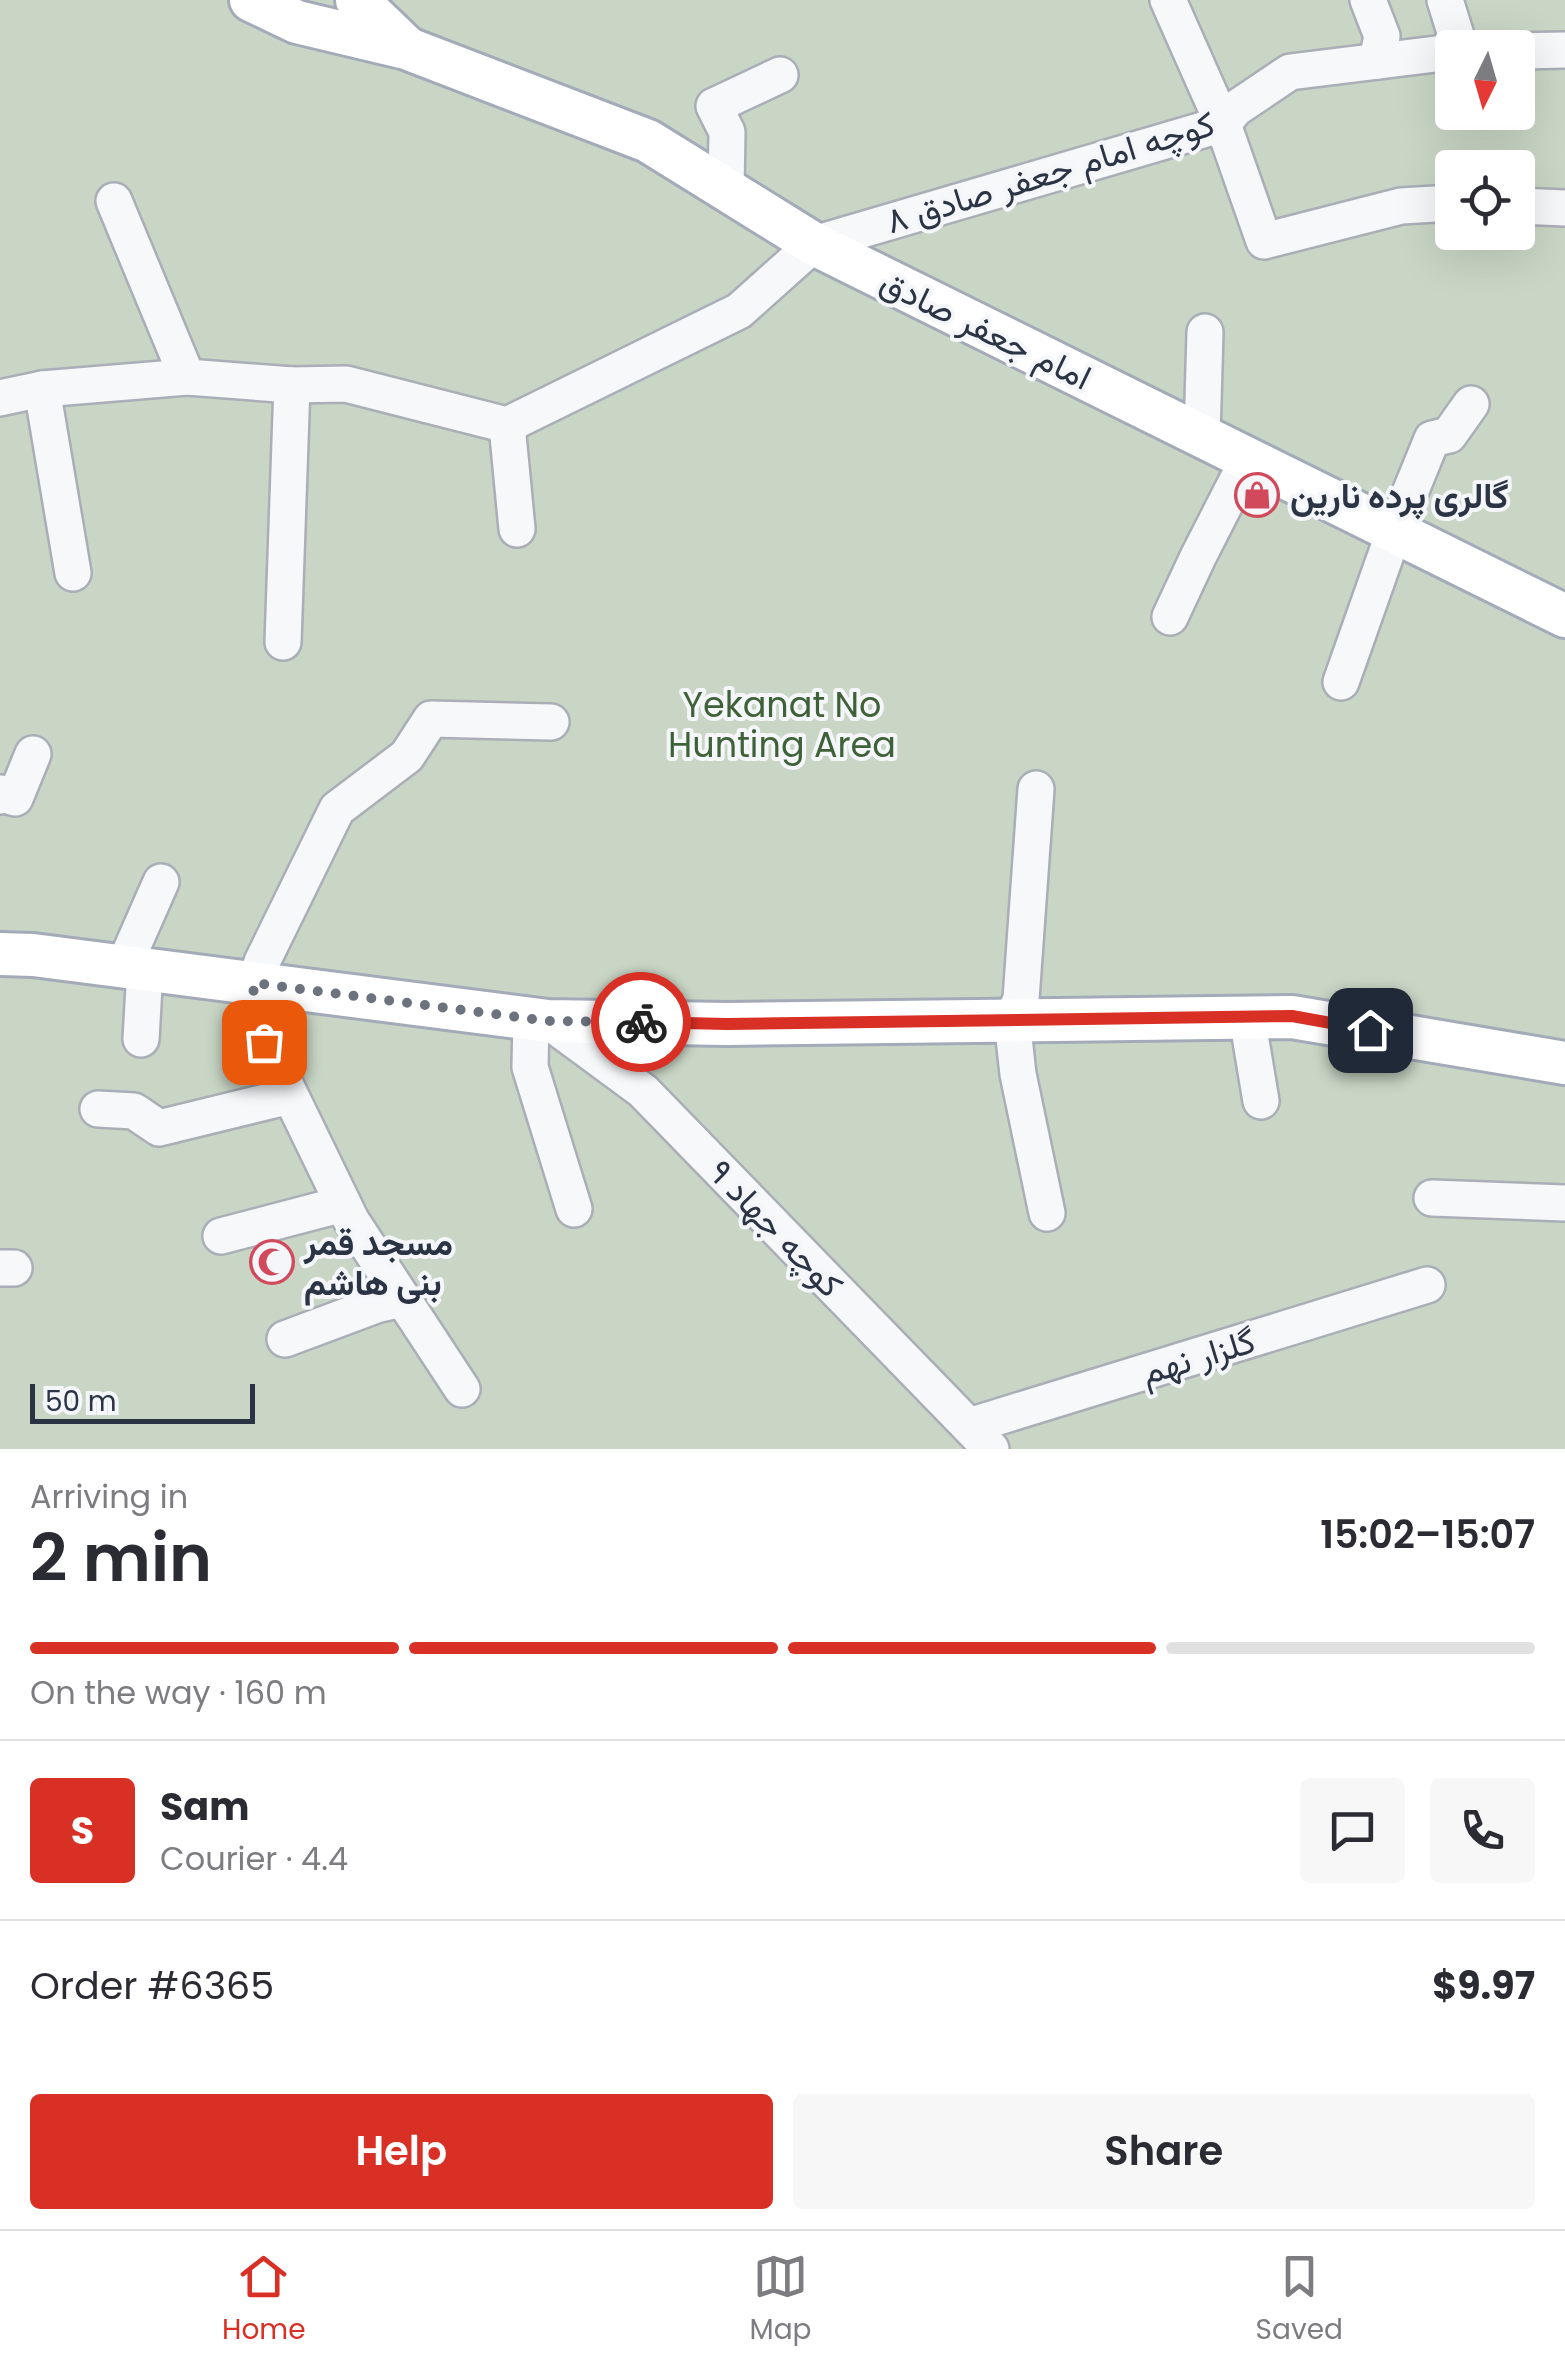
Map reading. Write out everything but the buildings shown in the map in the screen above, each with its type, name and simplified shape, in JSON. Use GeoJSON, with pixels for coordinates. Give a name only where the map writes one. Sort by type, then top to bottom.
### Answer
{"type":"FeatureCollection","features":[{"type":"Feature","properties":{"kind":"main road","name":"امام جعفر صادق"},"geometry":{"type":"LineString","coordinates":[[251,0],[296,22],[406,48],[648,141],[814,244],[1565,616]]}},
{"type":"Feature","properties":{"kind":"main road"},"geometry":{"type":"LineString","coordinates":[[296,22],[338,12],[338,0]]}},
{"type":"Feature","properties":{"kind":"main road"},"geometry":{"type":"LineString","coordinates":[[357,0],[406,48]]}},
{"type":"Feature","properties":{"kind":"main road"},"geometry":{"type":"LineString","coordinates":[[0,954],[33,955],[540,1020],[727,1024],[1292,1016],[1565,1063]]}},
{"type":"Feature","properties":{"kind":"street"},"geometry":{"type":"LineString","coordinates":[[1168,0],[1223,124],[1264,240],[1401,206],[1435,203]]}},
{"type":"Feature","properties":{"kind":"street"},"geometry":{"type":"LineString","coordinates":[[1368,0],[1382,36],[1377,61]]}},
{"type":"Feature","properties":{"kind":"street"},"geometry":{"type":"LineString","coordinates":[[1445,0],[1454,30]]}},
{"type":"Feature","properties":{"kind":"street"},"geometry":{"type":"LineString","coordinates":[[1535,50],[1565,50]]}},
{"type":"Feature","properties":{"kind":"street","name":"کوچه امام جعفر صادق ۸"},"geometry":{"type":"LineString","coordinates":[[814,244],[1223,124],[1235,109],[1290,72],[1435,54]]}},
{"type":"Feature","properties":{"kind":"street"},"geometry":{"type":"LineString","coordinates":[[726,190],[727,132],[714,106],[780,75]]}},
{"type":"Feature","properties":{"kind":"street"},"geometry":{"type":"LineString","coordinates":[[114,201],[187,377]]}},
{"type":"Feature","properties":{"kind":"street"},"geometry":{"type":"LineString","coordinates":[[1535,207],[1565,208]]}},
{"type":"Feature","properties":{"kind":"street"},"geometry":{"type":"LineString","coordinates":[[0,398],[42,389],[187,377],[292,385],[346,384],[507,425],[739,311],[814,244]]}},
{"type":"Feature","properties":{"kind":"street"},"geometry":{"type":"LineString","coordinates":[[1202,436],[1205,332]]}},
{"type":"Feature","properties":{"kind":"street"},"geometry":{"type":"LineString","coordinates":[[283,642],[292,385]]}},
{"type":"Feature","properties":{"kind":"street"},"geometry":{"type":"LineString","coordinates":[[42,389],[73,573]]}},
{"type":"Feature","properties":{"kind":"street"},"geometry":{"type":"LineString","coordinates":[[1341,682],[1432,439],[1449,435],[1471,404]]}},
{"type":"Feature","properties":{"kind":"street"},"geometry":{"type":"LineString","coordinates":[[507,425],[516,529]]}},
{"type":"Feature","properties":{"kind":"street"},"geometry":{"type":"LineString","coordinates":[[1170,616],[1248,460]]}},
{"type":"Feature","properties":{"kind":"street"},"geometry":{"type":"LineString","coordinates":[[462,1389],[351,1220],[252,1016],[254,983],[338,809],[408,756],[431,719],[551,722]]}},
{"type":"Feature","properties":{"kind":"street"},"geometry":{"type":"LineString","coordinates":[[0,796],[16,798],[33,754]]}},
{"type":"Feature","properties":{"kind":"street"},"geometry":{"type":"LineString","coordinates":[[1036,790],[1021,999],[1012,1020],[1018,1074],[1047,1213]]}},
{"type":"Feature","properties":{"kind":"street"},"geometry":{"type":"LineString","coordinates":[[141,1038],[135,968],[161,882]]}},
{"type":"Feature","properties":{"kind":"street"},"geometry":{"type":"LineString","coordinates":[[1247,1017],[1261,1101]]}},
{"type":"Feature","properties":{"kind":"street"},"geometry":{"type":"LineString","coordinates":[[540,1020],[530,1067],[574,1209]]}},
{"type":"Feature","properties":{"kind":"street","name":"کوچه جهاد ۹"},"geometry":{"type":"LineString","coordinates":[[540,1020],[643,1090],[980,1438]]}},
{"type":"Feature","properties":{"kind":"street"},"geometry":{"type":"LineString","coordinates":[[98,1109],[134,1111],[159,1128],[290,1096]]}},
{"type":"Feature","properties":{"kind":"street"},"geometry":{"type":"LineString","coordinates":[[1432,1198],[1565,1203]]}},
{"type":"Feature","properties":{"kind":"street"},"geometry":{"type":"LineString","coordinates":[[221,1236],[343,1204]]}},
{"type":"Feature","properties":{"kind":"street","name":"گلزار نهم"},"geometry":{"type":"LineString","coordinates":[[980,1438],[1426,1285]]}},
{"type":"Feature","properties":{"kind":"street"},"geometry":{"type":"LineString","coordinates":[[285,1339],[402,1299]]}},
{"type":"Feature","properties":{"kind":"green space","name":"Yekanat No Hunting Area"},"geometry":{"type":"Polygon","coordinates":[[[0,0],[1565,0],[1565,1449],[0,1449],[0,0]]]}},
{"type":"Feature","properties":{"kind":"way so far"},"geometry":{"type":"LineString","coordinates":[[264,1042],[252,1016],[254,983],[548,1021],[641,1022]]}},
{"type":"Feature","properties":{"kind":"place","name":"گالری پرده نارین"},"geometry":{"type":"Point","coordinates":[1257,495]}},
{"type":"Feature","properties":{"kind":"place","name":"مسجد قمر بنی هاشم"},"geometry":{"type":"Point","coordinates":[272,1262]}},
{"type":"Feature","properties":{"kind":"route"},"geometry":{"type":"LineString","coordinates":[[641,1022],[1292,1016],[1370,1030]]}}]}
